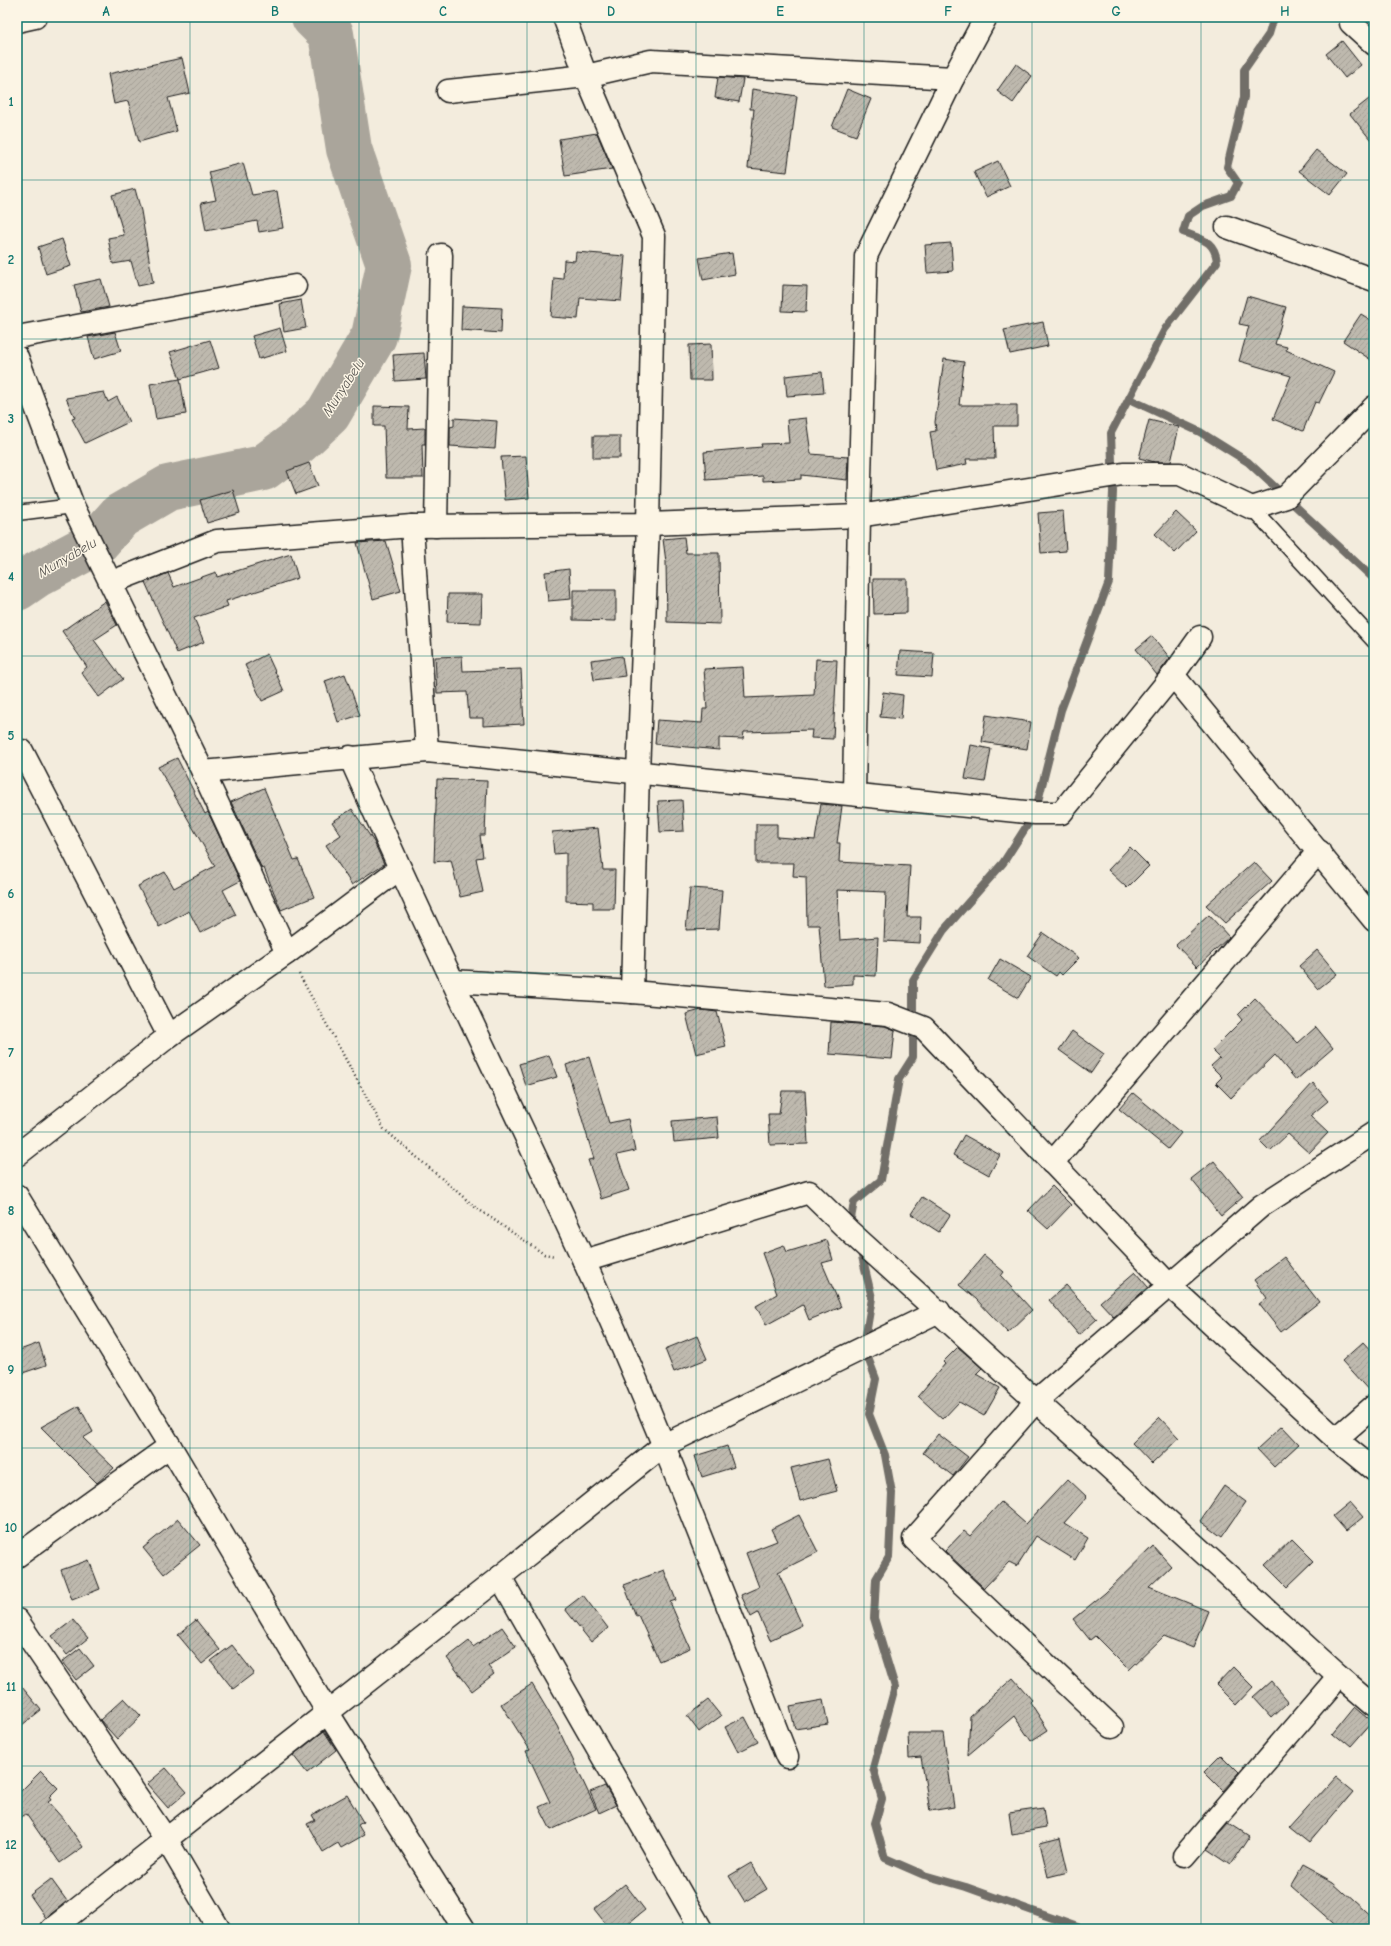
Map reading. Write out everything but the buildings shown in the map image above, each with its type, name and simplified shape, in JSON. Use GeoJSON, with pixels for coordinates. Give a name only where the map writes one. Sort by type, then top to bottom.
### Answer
{"type":"FeatureCollection","features":[{"type":"Feature","properties":{"kind":"street"},"geometry":{"type":"LineString","coordinates":[[17,21],[34,17]]}},
{"type":"Feature","properties":{"kind":"street"},"geometry":{"type":"LineString","coordinates":[[564,17],[586,76],[654,236],[648,524],[638,772],[632,992]]}},
{"type":"Feature","properties":{"kind":"street"},"geometry":{"type":"LineString","coordinates":[[854,793],[866,256],[953,78],[986,17]]}},
{"type":"Feature","properties":{"kind":"street"},"geometry":{"type":"LineString","coordinates":[[1351,23],[1374,44]]}},
{"type":"Feature","properties":{"kind":"street"},"geometry":{"type":"LineString","coordinates":[[448,91],[586,76],[651,61],[953,78]]}},
{"type":"Feature","properties":{"kind":"street"},"geometry":{"type":"LineString","coordinates":[[1227,227],[1374,280]]}},
{"type":"Feature","properties":{"kind":"street"},"geometry":{"type":"LineString","coordinates":[[436,526],[441,255]]}},
{"type":"Feature","properties":{"kind":"street"},"geometry":{"type":"LineString","coordinates":[[17,336],[295,286]]}},
{"type":"Feature","properties":{"kind":"street"},"geometry":{"type":"LineString","coordinates":[[17,357],[73,506],[203,772],[287,953]]}},
{"type":"Feature","properties":{"kind":"street"},"geometry":{"type":"LineString","coordinates":[[108,575],[217,541],[412,526],[648,524],[859,516],[1102,476],[1123,474],[1180,474],[1252,508],[1286,497],[1374,407]]}},
{"type":"Feature","properties":{"kind":"street"},"geometry":{"type":"LineString","coordinates":[[412,526],[427,751]]}},
{"type":"Feature","properties":{"kind":"street"},"geometry":{"type":"LineString","coordinates":[[203,772],[350,757],[427,751],[854,793],[1035,813],[1062,813],[1173,675],[1200,637]]}},
{"type":"Feature","properties":{"kind":"street"},"geometry":{"type":"LineString","coordinates":[[1173,675],[1319,851],[1374,920]]}},
{"type":"Feature","properties":{"kind":"street"},"geometry":{"type":"LineString","coordinates":[[22,751],[170,1036]]}},
{"type":"Feature","properties":{"kind":"street"},"geometry":{"type":"LineString","coordinates":[[350,757],[399,869],[584,1261],[664,1445],[786,1756]]}},
{"type":"Feature","properties":{"kind":"street"},"geometry":{"type":"LineString","coordinates":[[1052,1163],[1319,851]]}},
{"type":"Feature","properties":{"kind":"street"},"geometry":{"type":"LineString","coordinates":[[17,1156],[170,1036],[287,953],[399,869]]}},
{"type":"Feature","properties":{"kind":"street"},"geometry":{"type":"LineString","coordinates":[[452,981],[632,992],[888,1014],[915,1024],[1052,1163],[1169,1285],[1336,1439],[1374,1470]]}},
{"type":"Feature","properties":{"kind":"street"},"geometry":{"type":"LineString","coordinates":[[1112,1727],[914,1539],[1037,1400],[1262,1206],[1374,1134]]}},
{"type":"Feature","properties":{"kind":"street"},"geometry":{"type":"LineString","coordinates":[[584,1261],[809,1192],[848,1231],[939,1311],[1339,1676],[1374,1706]]}},
{"type":"Feature","properties":{"kind":"street"},"geometry":{"type":"LineString","coordinates":[[17,1196],[170,1446],[328,1713],[464,1929]]}},
{"type":"Feature","properties":{"kind":"street"},"geometry":{"type":"LineString","coordinates":[[52,1929],[500,1577],[664,1445],[939,1311]]}},
{"type":"Feature","properties":{"kind":"street"},"geometry":{"type":"LineString","coordinates":[[1336,1439],[1374,1406]]}},
{"type":"Feature","properties":{"kind":"street"},"geometry":{"type":"LineString","coordinates":[[17,1556],[170,1446]]}},
{"type":"Feature","properties":{"kind":"street"},"geometry":{"type":"LineString","coordinates":[[500,1577],[701,1929]]}},
{"type":"Feature","properties":{"kind":"street"},"geometry":{"type":"LineString","coordinates":[[17,1620],[166,1839],[220,1929]]}},
{"type":"Feature","properties":{"kind":"street"},"geometry":{"type":"LineString","coordinates":[[1184,1856],[1339,1676]]}},
{"type":"Feature","properties":{"kind":"lane"},"geometry":{"type":"LineString","coordinates":[[17,513],[73,506]]}},
{"type":"Feature","properties":{"kind":"lane"},"geometry":{"type":"LineString","coordinates":[[1252,508],[1374,641]]}},
{"type":"Feature","properties":{"kind":"path"},"geometry":{"type":"LineString","coordinates":[[287,953],[384,1129],[475,1207],[544,1254],[584,1261]]}},
{"type":"Feature","properties":{"kind":"waterway","name":"Munyabelu"},"geometry":{"type":"LineString","coordinates":[[17,588],[36,575],[96,543],[120,516],[168,488],[263,468],[298,442],[328,414],[374,336],[389,265],[349,149],[331,34],[314,17]]}},
{"type":"Feature","properties":{"kind":"waterway"},"geometry":{"type":"LineString","coordinates":[[849,1229],[854,1202],[881,1180],[899,1079],[913,1057],[913,980],[944,930],[1003,863],[1035,813],[1061,710],[1109,582],[1113,492],[1111,433],[1165,329],[1217,262],[1213,249],[1206,241],[1183,232],[1188,216],[1203,206],[1231,196],[1238,183],[1227,167],[1244,97],[1244,70],[1269,34],[1274,17]]}},
{"type":"Feature","properties":{"kind":"waterway"},"geometry":{"type":"LineString","coordinates":[[1129,399],[1200,432],[1248,462],[1374,579]]}},
{"type":"Feature","properties":{"kind":"waterway"},"geometry":{"type":"LineString","coordinates":[[860,1248],[872,1298],[864,1347],[876,1379],[869,1414],[885,1455],[892,1493],[889,1557],[876,1579],[874,1618],[895,1687],[873,1768],[882,1799],[875,1823],[885,1858],[924,1875],[966,1887],[1083,1929]]}}]}
